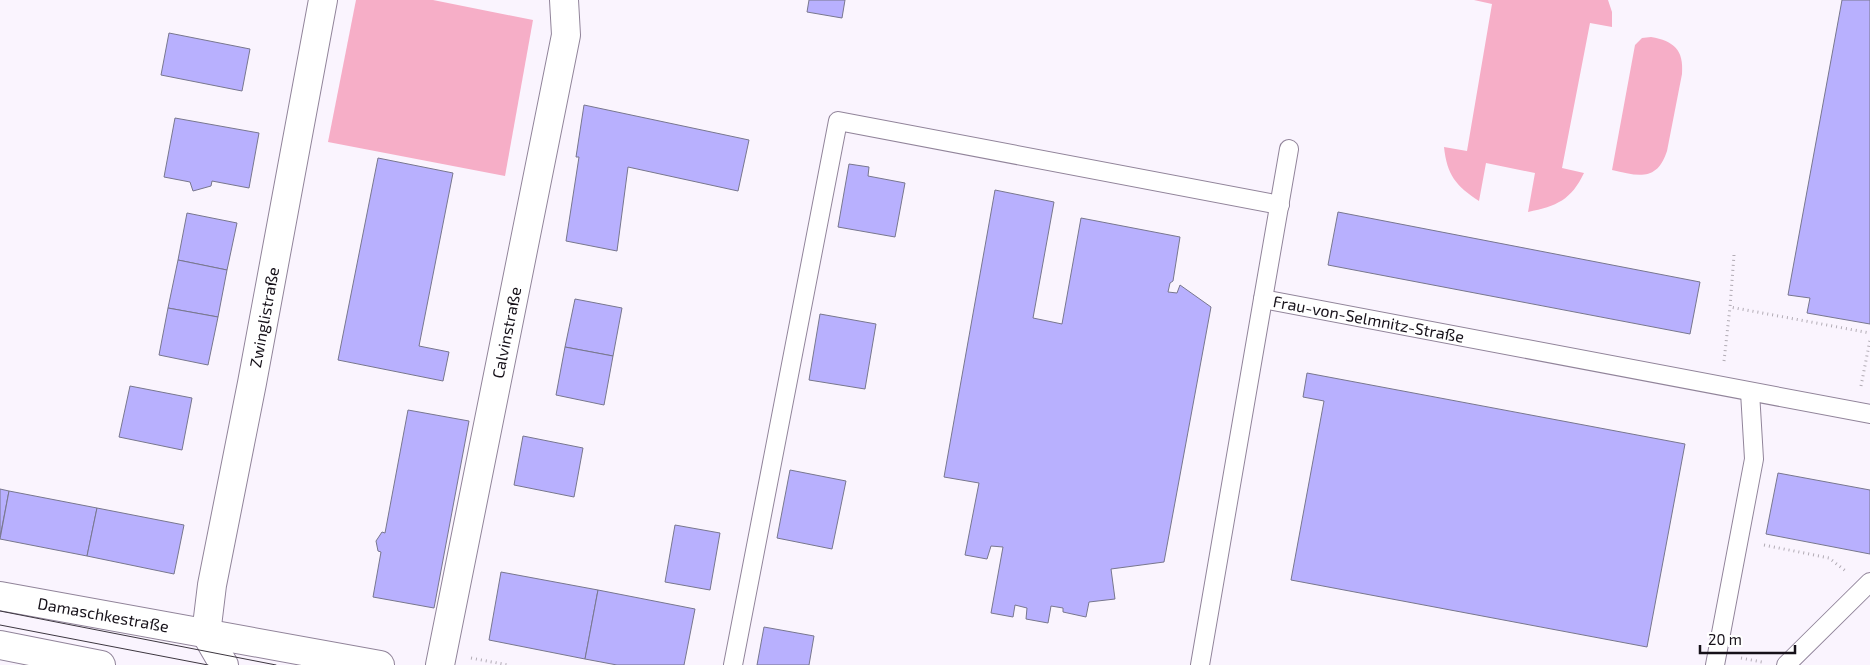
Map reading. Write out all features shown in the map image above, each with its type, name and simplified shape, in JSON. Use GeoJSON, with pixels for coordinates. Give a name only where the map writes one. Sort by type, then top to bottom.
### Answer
{"type":"FeatureCollection","features":[{"type":"Feature","properties":{"kind":"street","name":"Zwinglistraße"},"geometry":{"type":"LineString","coordinates":[[206,634],[212,585],[254,373],[323,0]]}},
{"type":"Feature","properties":{"kind":"street","name":"Calvinstraße"},"geometry":{"type":"LineString","coordinates":[[440,665],[566,36],[564,0]]}},
{"type":"Feature","properties":{"kind":"street","name":"Damaschkestraße"},"geometry":{"type":"LineString","coordinates":[[0,596],[380,665]]}},
{"type":"Feature","properties":{"kind":"street"},"geometry":{"type":"LineString","coordinates":[[206,634],[224,665]]}},
{"type":"Feature","properties":{"kind":"street"},"geometry":{"type":"LineString","coordinates":[[0,645],[101,665]]}},
{"type":"Feature","properties":{"kind":"lane"},"geometry":{"type":"LineString","coordinates":[[733,665],[838,121],[1280,205]]}},
{"type":"Feature","properties":{"kind":"lane"},"geometry":{"type":"LineString","coordinates":[[1263,299],[1289,149]]}},
{"type":"Feature","properties":{"kind":"lane","name":"Frau-von-Selmnitz-Straße"},"geometry":{"type":"LineString","coordinates":[[1200,665],[1263,299],[1863,413]]}},
{"type":"Feature","properties":{"kind":"lane"},"geometry":{"type":"LineString","coordinates":[[1716,659],[1754,459],[1750,392]]}},
{"type":"Feature","properties":{"kind":"lane"},"geometry":{"type":"LineString","coordinates":[[1786,665],[1868,584]]}},
{"type":"Feature","properties":{"kind":"path"},"geometry":{"type":"LineString","coordinates":[[1719,386],[1727,340],[1734,254]]}},
{"type":"Feature","properties":{"kind":"path"},"geometry":{"type":"LineString","coordinates":[[1730,307],[1870,333]]}},
{"type":"Feature","properties":{"kind":"path"},"geometry":{"type":"LineString","coordinates":[[1863,413],[1870,340]]}},
{"type":"Feature","properties":{"kind":"path"},"geometry":{"type":"LineString","coordinates":[[1739,540],[1829,558],[1868,584]]}},
{"type":"Feature","properties":{"kind":"path"},"geometry":{"type":"LineString","coordinates":[[1716,659],[1765,663]]}},
{"type":"Feature","properties":{"kind":"shaded area"},"geometry":{"type":"Polygon","coordinates":[[[356,0],[433,0],[533,20],[505,176],[328,142],[356,0]]]}},
{"type":"Feature","properties":{"kind":"shaded area"},"geometry":{"type":"Polygon","coordinates":[[[1474,0],[1608,0],[1612,12],[1612,27],[1590,23],[1562,168],[1584,173],[1568,196],[1547,207],[1528,212],[1535,173],[1486,163],[1479,201],[1459,185],[1450,172],[1444,147],[1467,151],[1492,4],[1474,0]]]}},
{"type":"Feature","properties":{"kind":"shaded area"},"geometry":{"type":"Polygon","coordinates":[[[1651,37],[1666,41],[1676,48],[1681,59],[1682,74],[1667,151],[1663,161],[1652,172],[1638,175],[1612,170],[1635,45],[1642,38],[1651,37]]]}},
{"type":"Feature","properties":{"kind":"building"},"geometry":{"type":"Polygon","coordinates":[[[809,0],[845,0],[842,18],[807,12],[809,0]]]}},
{"type":"Feature","properties":{"kind":"building"},"geometry":{"type":"Polygon","coordinates":[[[1842,0],[1870,0],[1870,324],[1807,313],[1810,298],[1788,295],[1842,0]]]}},
{"type":"Feature","properties":{"kind":"building"},"geometry":{"type":"Polygon","coordinates":[[[169,33],[250,49],[242,91],[161,75],[169,33]]]}},
{"type":"Feature","properties":{"kind":"building"},"geometry":{"type":"Polygon","coordinates":[[[584,105],[749,140],[738,191],[628,167],[617,251],[566,241],[579,157],[576,157],[584,105]]]}},
{"type":"Feature","properties":{"kind":"building"},"geometry":{"type":"Polygon","coordinates":[[[175,118],[259,133],[249,188],[212,181],[211,186],[193,191],[190,182],[164,177],[175,118]]]}},
{"type":"Feature","properties":{"kind":"building"},"geometry":{"type":"Polygon","coordinates":[[[378,158],[453,173],[419,346],[449,352],[443,381],[338,360],[378,158]]]}},
{"type":"Feature","properties":{"kind":"building"},"geometry":{"type":"Polygon","coordinates":[[[849,164],[869,167],[868,176],[905,183],[895,237],[838,227],[849,164]]]}},
{"type":"Feature","properties":{"kind":"building"},"geometry":{"type":"Polygon","coordinates":[[[995,190],[1054,202],[1033,318],[1062,324],[1081,218],[1180,237],[1173,281],[1170,283],[1168,292],[1177,293],[1180,285],[1211,307],[1164,562],[1111,569],[1115,599],[1089,602],[1086,617],[1063,612],[1063,608],[1051,606],[1048,623],[1026,619],[1027,608],[1015,605],[1013,617],[991,613],[1003,547],[991,546],[987,559],[965,555],[979,483],[944,477],[995,190]]]}},
{"type":"Feature","properties":{"kind":"building"},"geometry":{"type":"Polygon","coordinates":[[[1338,212],[1700,282],[1690,334],[1328,265],[1338,212]]]}},
{"type":"Feature","properties":{"kind":"building"},"geometry":{"type":"Polygon","coordinates":[[[187,213],[237,223],[227,270],[178,260],[187,213]]]}},
{"type":"Feature","properties":{"kind":"building"},"geometry":{"type":"Polygon","coordinates":[[[178,260],[227,270],[218,317],[168,308],[178,260]]]}},
{"type":"Feature","properties":{"kind":"building"},"geometry":{"type":"Polygon","coordinates":[[[575,299],[622,308],[613,356],[565,347],[575,299]]]}},
{"type":"Feature","properties":{"kind":"building"},"geometry":{"type":"Polygon","coordinates":[[[168,308],[218,317],[208,365],[159,355],[168,308]]]}},
{"type":"Feature","properties":{"kind":"building"},"geometry":{"type":"Polygon","coordinates":[[[820,314],[876,324],[865,389],[809,380],[820,314]]]}},
{"type":"Feature","properties":{"kind":"building"},"geometry":{"type":"Polygon","coordinates":[[[565,347],[613,356],[604,405],[556,395],[565,347]]]}},
{"type":"Feature","properties":{"kind":"building"},"geometry":{"type":"Polygon","coordinates":[[[1307,373],[1685,444],[1647,647],[1291,580],[1324,401],[1303,397],[1307,373]]]}},
{"type":"Feature","properties":{"kind":"building"},"geometry":{"type":"Polygon","coordinates":[[[130,386],[192,398],[182,450],[119,437],[130,386]]]}},
{"type":"Feature","properties":{"kind":"building"},"geometry":{"type":"Polygon","coordinates":[[[408,410],[469,421],[434,608],[373,597],[381,552],[378,551],[376,541],[382,532],[385,533],[408,410]]]}},
{"type":"Feature","properties":{"kind":"building"},"geometry":{"type":"Polygon","coordinates":[[[523,436],[583,448],[574,497],[514,485],[523,436]]]}},
{"type":"Feature","properties":{"kind":"building"},"geometry":{"type":"Polygon","coordinates":[[[790,470],[846,481],[832,549],[777,538],[790,470]]]}},
{"type":"Feature","properties":{"kind":"building"},"geometry":{"type":"Polygon","coordinates":[[[1778,473],[1870,490],[1870,554],[1766,534],[1778,473]]]}},
{"type":"Feature","properties":{"kind":"building"},"geometry":{"type":"Polygon","coordinates":[[[0,489],[9,491],[0,537],[0,489]]]}},
{"type":"Feature","properties":{"kind":"building"},"geometry":{"type":"Polygon","coordinates":[[[9,491],[97,508],[87,556],[0,539],[9,491]]]}},
{"type":"Feature","properties":{"kind":"building"},"geometry":{"type":"Polygon","coordinates":[[[97,508],[184,525],[174,574],[87,556],[97,508]]]}},
{"type":"Feature","properties":{"kind":"building"},"geometry":{"type":"Polygon","coordinates":[[[675,525],[720,533],[710,590],[665,582],[675,525]]]}},
{"type":"Feature","properties":{"kind":"building"},"geometry":{"type":"Polygon","coordinates":[[[501,572],[598,590],[585,659],[489,640],[501,572]]]}},
{"type":"Feature","properties":{"kind":"building"},"geometry":{"type":"Polygon","coordinates":[[[598,590],[695,609],[684,665],[617,665],[585,659],[598,590]]]}},
{"type":"Feature","properties":{"kind":"building"},"geometry":{"type":"Polygon","coordinates":[[[764,627],[814,636],[809,665],[757,665],[764,627]]]}},
{"type":"Feature","properties":{"kind":"tram line"},"geometry":{"type":"LineString","coordinates":[[0,611],[276,665]]}},
{"type":"Feature","properties":{"kind":"tram line"},"geometry":{"type":"LineString","coordinates":[[0,625],[208,665]]}}]}
